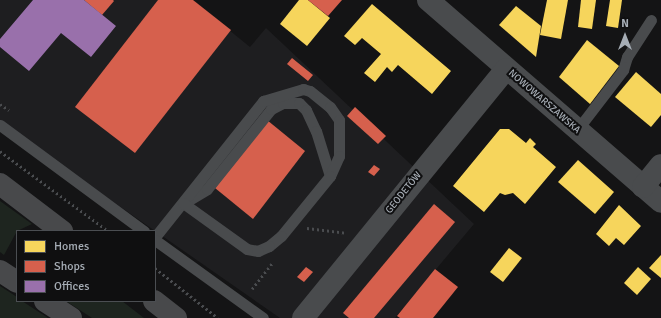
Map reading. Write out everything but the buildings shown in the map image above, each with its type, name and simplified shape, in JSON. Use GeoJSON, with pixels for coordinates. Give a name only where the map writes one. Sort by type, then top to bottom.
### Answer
{"type":"FeatureCollection","features":[{"type":"Feature","properties":{"kind":"main road"},"geometry":{"type":"LineString","coordinates":[[0,184],[61,230]]}},
{"type":"Feature","properties":{"kind":"main road"},"geometry":{"type":"LineString","coordinates":[[0,271],[16,281]]}},
{"type":"Feature","properties":{"kind":"main road"},"geometry":{"type":"LineString","coordinates":[[47,302],[72,318]]}},
{"type":"Feature","properties":{"kind":"main road"},"geometry":{"type":"LineString","coordinates":[[155,302],[176,318]]}},
{"type":"Feature","properties":{"kind":"street","name":"NOWOWARSZAWSKA"},"geometry":{"type":"LineString","coordinates":[[428,0],[661,202]]}},
{"type":"Feature","properties":{"kind":"street","name":"GEODETÓW"},"geometry":{"type":"LineString","coordinates":[[303,318],[506,69]]}},
{"type":"Feature","properties":{"kind":"street"},"geometry":{"type":"LineString","coordinates":[[643,187],[661,165]]}},
{"type":"Feature","properties":{"kind":"lane"},"geometry":{"type":"LineString","coordinates":[[577,130],[623,70],[627,57],[651,20]]}},
{"type":"Feature","properties":{"kind":"lane"},"geometry":{"type":"LineString","coordinates":[[156,237],[264,101],[303,88],[310,91],[330,107],[339,120],[339,156],[330,176],[281,236],[258,251],[246,249],[183,203]]}},
{"type":"Feature","properties":{"kind":"lane"},"geometry":{"type":"LineString","coordinates":[[183,203],[207,189],[271,109],[283,103],[299,103],[306,110],[316,131],[330,176]]}},
{"type":"Feature","properties":{"kind":"lane"},"geometry":{"type":"LineString","coordinates":[[0,125],[143,230]]}},
{"type":"Feature","properties":{"kind":"lane"},"geometry":{"type":"LineString","coordinates":[[156,239],[263,318]]}},
{"type":"Feature","properties":{"kind":"path"},"geometry":{"type":"LineString","coordinates":[[0,151],[107,230]]}},
{"type":"Feature","properties":{"kind":"path"},"geometry":{"type":"LineString","coordinates":[[303,227],[350,234]]}},
{"type":"Feature","properties":{"kind":"path"},"geometry":{"type":"LineString","coordinates":[[252,289],[275,259]]}},
{"type":"Feature","properties":{"kind":"path"},"geometry":{"type":"LineString","coordinates":[[156,269],[218,318]]}},
{"type":"Feature","properties":{"kind":"shaded area"},"geometry":{"type":"Polygon","coordinates":[[[0,0],[192,0],[250,47],[266,28],[474,224],[395,318],[280,318],[156,232],[156,230],[154,230],[0,123],[0,0]]]}},
{"type":"Feature","properties":{"kind":"shaded area"},"geometry":{"type":"Polygon","coordinates":[[[0,201],[32,224],[16,230],[16,233],[4,255],[0,252],[0,201]]]}},
{"type":"Feature","properties":{"kind":"shaded area"},"geometry":{"type":"Polygon","coordinates":[[[0,286],[16,296],[16,302],[24,302],[48,318],[0,318],[0,286]]]}},
{"type":"Feature","properties":{"kind":"shaded area"},"geometry":{"type":"Polygon","coordinates":[[[68,302],[123,302],[144,318],[92,318],[68,302]]]}}]}
